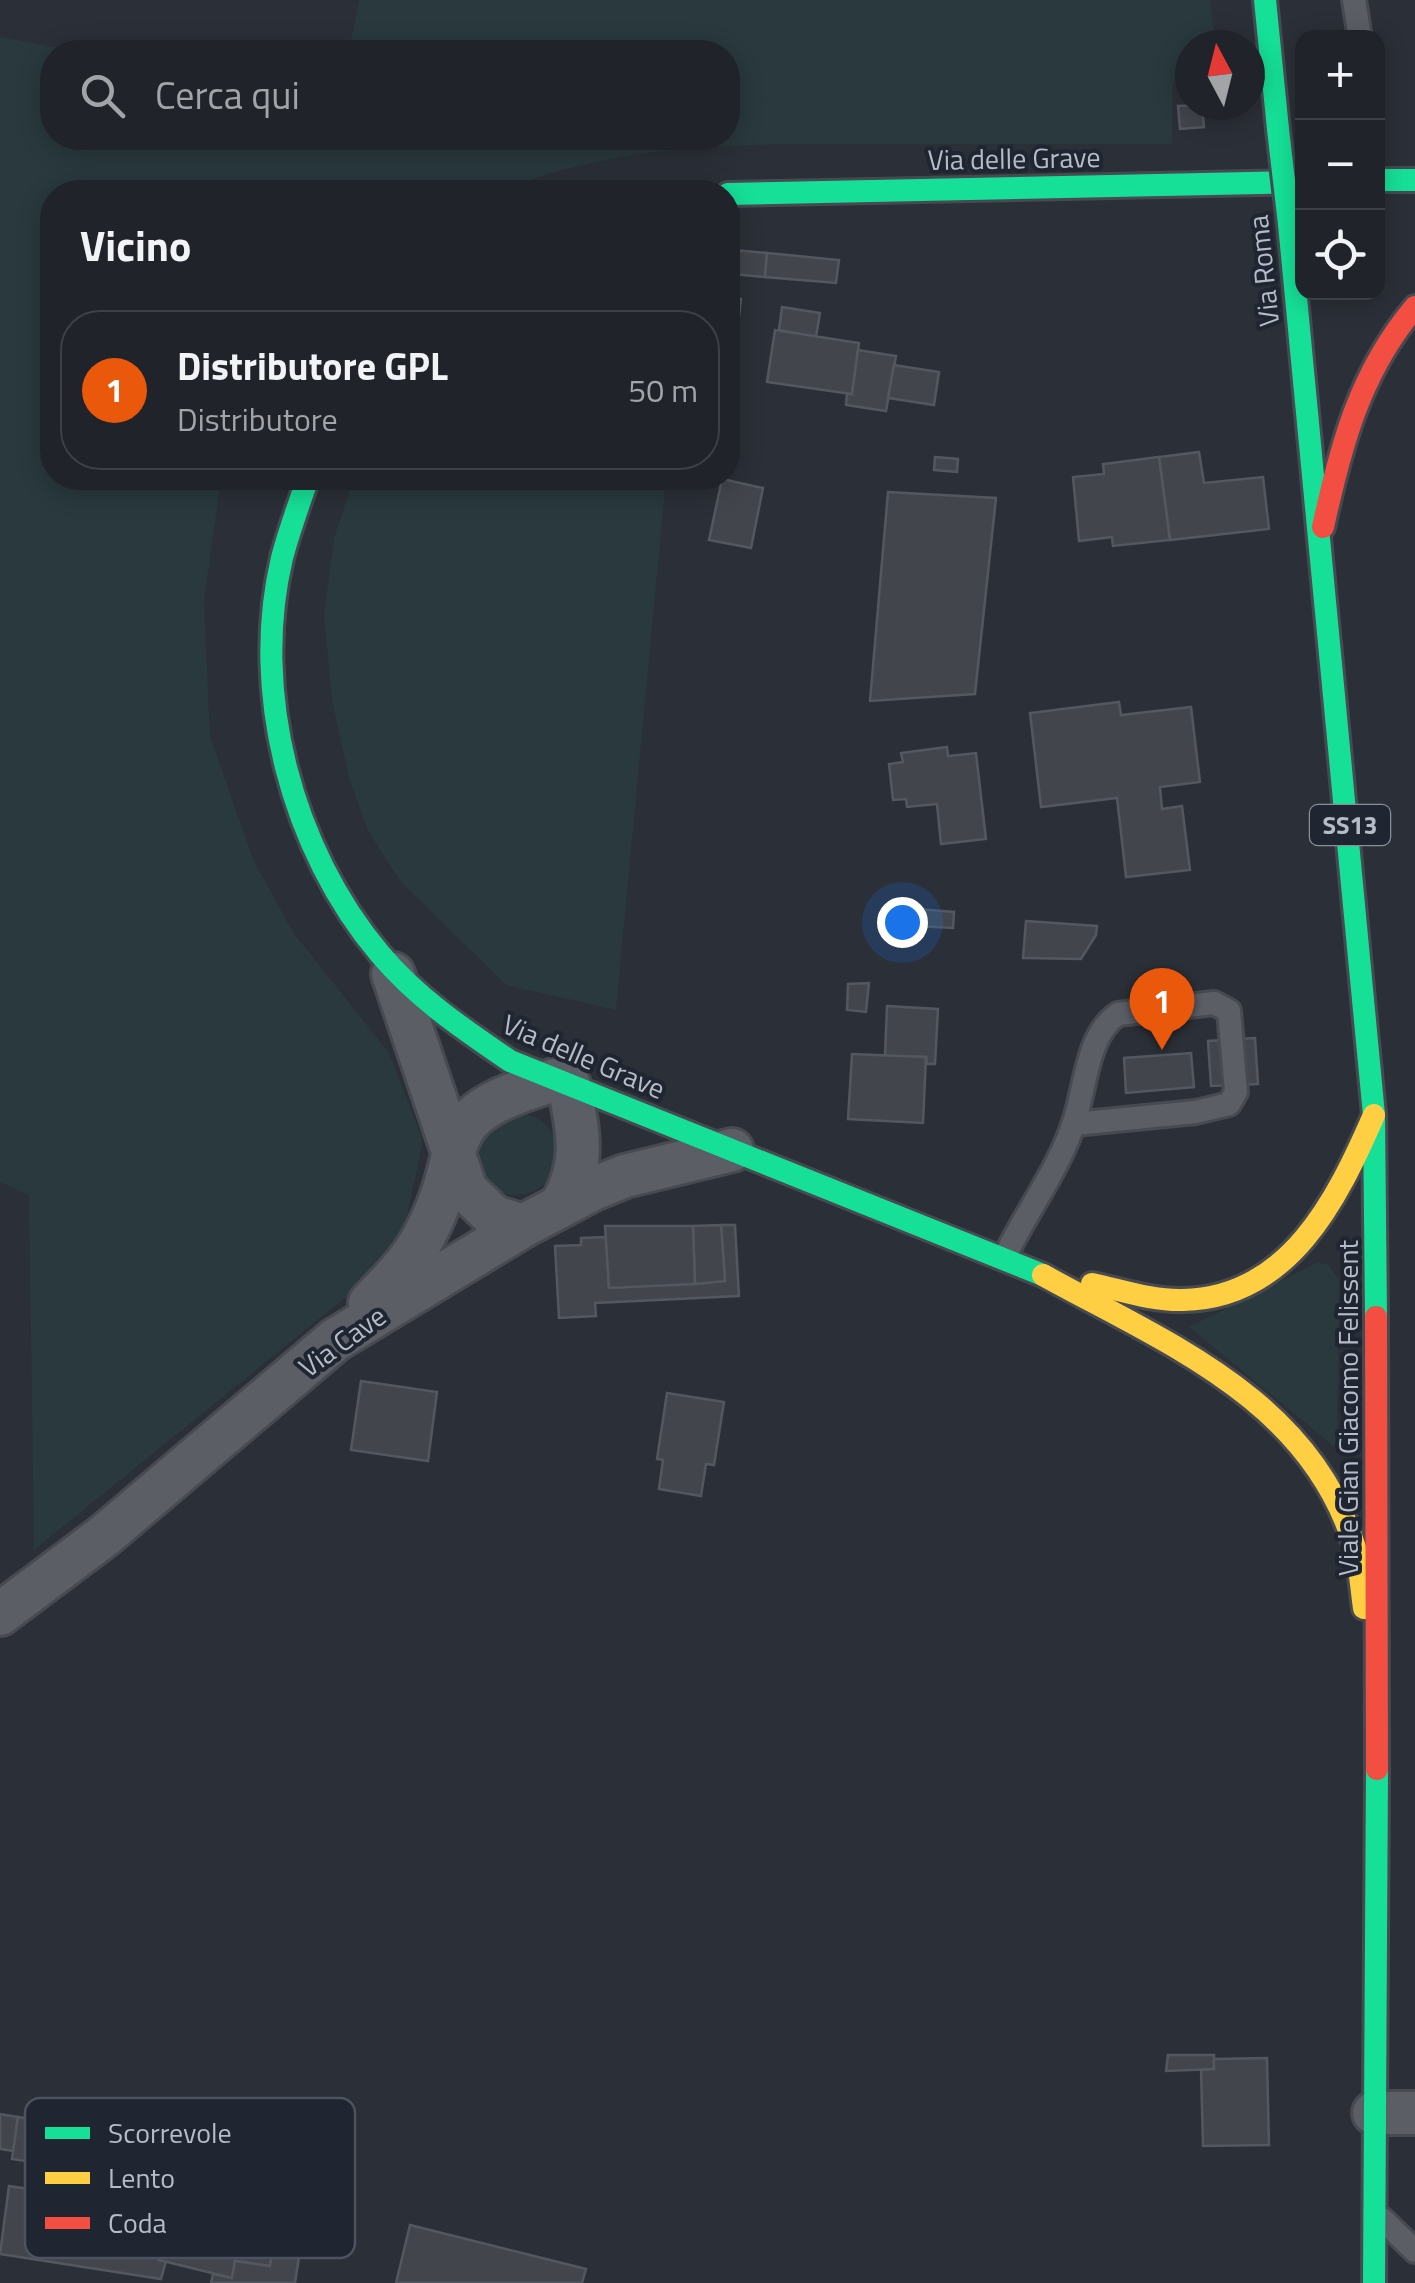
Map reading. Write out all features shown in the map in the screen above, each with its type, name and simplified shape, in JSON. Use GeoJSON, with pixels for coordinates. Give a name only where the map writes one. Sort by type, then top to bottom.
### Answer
{"type":"FeatureCollection","features":[{"type":"Feature","properties":{"kind":"main road","name":"Via Roma"},"geometry":{"type":"LineString","coordinates":[[1264,0],[1321,535]]}},
{"type":"Feature","properties":{"kind":"main road"},"geometry":{"type":"LineString","coordinates":[[1385,180],[1415,180]]}},
{"type":"Feature","properties":{"kind":"main road","name":"Via delle Grave"},"geometry":{"type":"LineString","coordinates":[[740,194],[1295,182]]}},
{"type":"Feature","properties":{"kind":"main road"},"geometry":{"type":"LineString","coordinates":[[1321,535],[1352,403],[1368,366],[1415,307]]}},
{"type":"Feature","properties":{"kind":"main road","name":"Via delle Grave"},"geometry":{"type":"LineString","coordinates":[[304,490],[281,556],[274,606],[272,668],[283,758],[303,828],[324,873],[347,912],[393,974],[468,1038],[562,1082],[1040,1273],[1260,1400],[1306,1450],[1331,1492],[1354,1548],[1374,1674]]}},
{"type":"Feature","properties":{"kind":"main road","name":"Viale Gian Giacomo Felissent"},"geometry":{"type":"LineString","coordinates":[[1321,535],[1374,1115],[1378,1387],[1374,1674],[1394,2113],[1374,2212],[1374,2283]]}},
{"type":"Feature","properties":{"kind":"main road","name":"Via delle Grave"},"geometry":{"type":"LineString","coordinates":[[1040,1273],[1186,1300],[1241,1286],[1285,1261],[1326,1216],[1374,1115]]}},
{"type":"Feature","properties":{"kind":"street"},"geometry":{"type":"LineString","coordinates":[[393,974],[458,1173],[479,1206],[494,1217],[523,1226]]}},
{"type":"Feature","properties":{"kind":"street"},"geometry":{"type":"LineString","coordinates":[[335,1340],[405,1266],[424,1236],[452,1149],[477,1110],[492,1100],[562,1082],[580,1152],[578,1171],[561,1205]]}},
{"type":"Feature","properties":{"kind":"street","name":"Via Cave"},"geometry":{"type":"LineString","coordinates":[[0,1614],[104,1536],[335,1340],[561,1205],[624,1176],[732,1150]]}},
{"type":"Feature","properties":{"kind":"lane"},"geometry":{"type":"LineString","coordinates":[[1354,0],[1359,30]]}},
{"type":"Feature","properties":{"kind":"lane"},"geometry":{"type":"LineString","coordinates":[[1272,74],[1295,69]]}},
{"type":"Feature","properties":{"kind":"lane"},"geometry":{"type":"LineString","coordinates":[[1004,1258],[1074,1124],[1095,1042],[1106,1022],[1118,1014],[1214,1003],[1230,1012],[1236,1092],[1229,1104],[1196,1112],[1074,1124]]}},
{"type":"Feature","properties":{"kind":"lane"},"geometry":{"type":"LineString","coordinates":[[1374,2212],[1415,2251]]}},
{"type":"Feature","properties":{"kind":"shaded area"},"geometry":{"type":"Polygon","coordinates":[[[359,0],[1210,0],[1213,30],[1175,30],[1172,144],[740,146],[740,40],[351,40],[359,0]]]}},
{"type":"Feature","properties":{"kind":"shaded area"},"geometry":{"type":"Polygon","coordinates":[[[0,37],[40,44],[40,150],[676,150],[591,163],[530,180],[40,180],[40,490],[219,490],[204,601],[210,736],[253,859],[293,932],[389,1053],[423,1140],[399,1254],[34,1550],[29,1195],[0,1182],[0,37]]]}},
{"type":"Feature","properties":{"kind":"shaded area"},"geometry":{"type":"Polygon","coordinates":[[[350,490],[665,490],[616,1010],[506,985],[401,882],[368,831],[349,778],[332,700],[324,615],[334,538],[350,490]]]}},
{"type":"Feature","properties":{"kind":"shaded area"},"geometry":{"type":"Polygon","coordinates":[[[517,1113],[546,1125],[558,1154],[546,1183],[517,1195],[488,1183],[476,1154],[488,1125],[517,1113]]]}},
{"type":"Feature","properties":{"kind":"shaded area"},"geometry":{"type":"Polygon","coordinates":[[[1318,1262],[1328,1265],[1339,1279],[1337,1449],[1189,1327],[1318,1262]]]}},
{"type":"Feature","properties":{"kind":"building"},"geometry":{"type":"Polygon","coordinates":[[[1179,120],[1203,120],[1204,127],[1180,129],[1179,120]]]}},
{"type":"Feature","properties":{"kind":"building"},"geometry":{"type":"Polygon","coordinates":[[[740,251],[767,253],[765,277],[740,275],[740,251]]]}},
{"type":"Feature","properties":{"kind":"building"},"geometry":{"type":"Polygon","coordinates":[[[767,253],[839,260],[836,283],[765,277],[767,253]]]}},
{"type":"Feature","properties":{"kind":"building"},"geometry":{"type":"Polygon","coordinates":[[[782,307],[820,313],[816,337],[779,330],[782,307]]]}},
{"type":"Feature","properties":{"kind":"building"},"geometry":{"type":"Polygon","coordinates":[[[775,330],[859,343],[852,394],[767,382],[775,330]]]}},
{"type":"Feature","properties":{"kind":"building"},"geometry":{"type":"Polygon","coordinates":[[[858,350],[896,356],[886,411],[846,405],[847,394],[852,394],[858,350]]]}},
{"type":"Feature","properties":{"kind":"building"},"geometry":{"type":"Polygon","coordinates":[[[894,365],[939,372],[934,405],[888,398],[894,365]]]}},
{"type":"Feature","properties":{"kind":"building"},"geometry":{"type":"Polygon","coordinates":[[[1199,452],[1204,483],[1263,477],[1269,529],[1170,540],[1159,457],[1199,452]]]}},
{"type":"Feature","properties":{"kind":"building"},"geometry":{"type":"Polygon","coordinates":[[[935,457],[958,459],[957,472],[934,470],[935,457]]]}},
{"type":"Feature","properties":{"kind":"building"},"geometry":{"type":"Polygon","coordinates":[[[1159,457],[1170,540],[1113,546],[1112,537],[1079,541],[1073,477],[1104,474],[1103,464],[1159,457]]]}},
{"type":"Feature","properties":{"kind":"building"},"geometry":{"type":"Polygon","coordinates":[[[740,483],[763,488],[751,548],[709,540],[720,490],[740,490],[740,483]]]}},
{"type":"Feature","properties":{"kind":"building"},"geometry":{"type":"Polygon","coordinates":[[[888,492],[996,498],[975,694],[870,701],[888,492]]]}},
{"type":"Feature","properties":{"kind":"building"},"geometry":{"type":"Polygon","coordinates":[[[1119,702],[1121,715],[1191,707],[1200,782],[1160,787],[1162,809],[1182,806],[1190,870],[1126,877],[1117,798],[1041,807],[1030,713],[1119,702]]]}},
{"type":"Feature","properties":{"kind":"building"},"geometry":{"type":"Polygon","coordinates":[[[947,747],[948,756],[976,753],[986,839],[941,844],[937,804],[907,807],[906,799],[893,800],[889,764],[903,762],[901,753],[947,747]]]}},
{"type":"Feature","properties":{"kind":"building"},"geometry":{"type":"Polygon","coordinates":[[[917,909],[954,912],[953,928],[916,926],[917,909]]]}},
{"type":"Feature","properties":{"kind":"building"},"geometry":{"type":"Polygon","coordinates":[[[1026,921],[1097,926],[1096,935],[1081,959],[1023,958],[1026,921]]]}},
{"type":"Feature","properties":{"kind":"building"},"geometry":{"type":"Polygon","coordinates":[[[869,983],[866,1012],[847,1010],[848,984],[869,983]]]}},
{"type":"Feature","properties":{"kind":"building"},"geometry":{"type":"Polygon","coordinates":[[[887,1006],[938,1009],[935,1064],[927,1064],[926,1057],[885,1056],[887,1006]]]}},
{"type":"Feature","properties":{"kind":"building"},"geometry":{"type":"Polygon","coordinates":[[[1255,1038],[1258,1084],[1211,1086],[1208,1041],[1255,1038]]]}},
{"type":"Feature","properties":{"kind":"building"},"geometry":{"type":"Polygon","coordinates":[[[1191,1053],[1194,1087],[1126,1093],[1124,1058],[1191,1053]]]}},
{"type":"Feature","properties":{"kind":"building"},"geometry":{"type":"Polygon","coordinates":[[[852,1054],[926,1057],[923,1123],[848,1119],[852,1054]]]}},
{"type":"Feature","properties":{"kind":"building"},"geometry":{"type":"Polygon","coordinates":[[[721,1225],[735,1225],[739,1296],[595,1303],[596,1316],[559,1318],[555,1246],[581,1245],[581,1238],[606,1237],[609,1288],[725,1281],[721,1225]]]}},
{"type":"Feature","properties":{"kind":"building"},"geometry":{"type":"Polygon","coordinates":[[[721,1225],[725,1281],[695,1284],[693,1226],[721,1225]]]}},
{"type":"Feature","properties":{"kind":"building"},"geometry":{"type":"Polygon","coordinates":[[[605,1226],[693,1226],[695,1284],[609,1288],[605,1226]]]}},
{"type":"Feature","properties":{"kind":"building"},"geometry":{"type":"Polygon","coordinates":[[[361,1381],[437,1392],[428,1461],[351,1450],[361,1381]]]}},
{"type":"Feature","properties":{"kind":"building"},"geometry":{"type":"Polygon","coordinates":[[[667,1393],[724,1402],[714,1465],[706,1464],[701,1496],[659,1489],[663,1460],[657,1459],[667,1393]]]}},
{"type":"Feature","properties":{"kind":"building"},"geometry":{"type":"Polygon","coordinates":[[[1168,2055],[1214,2055],[1214,2069],[1166,2071],[1168,2055]]]}},
{"type":"Feature","properties":{"kind":"building"},"geometry":{"type":"Polygon","coordinates":[[[1267,2058],[1269,2145],[1203,2146],[1201,2070],[1214,2069],[1214,2059],[1267,2058]]]}},
{"type":"Feature","properties":{"kind":"building"},"geometry":{"type":"Polygon","coordinates":[[[0,2114],[18,2117],[14,2151],[0,2149],[0,2114]]]}},
{"type":"Feature","properties":{"kind":"building"},"geometry":{"type":"Polygon","coordinates":[[[18,2117],[25,2118],[25,2161],[12,2159],[18,2117]]]}},
{"type":"Feature","properties":{"kind":"building"},"geometry":{"type":"Polygon","coordinates":[[[9,2186],[25,2188],[25,2258],[0,2254],[9,2186]]]}},
{"type":"Feature","properties":{"kind":"building"},"geometry":{"type":"Polygon","coordinates":[[[410,2225],[586,2269],[582,2283],[396,2283],[410,2225]]]}},
{"type":"Feature","properties":{"kind":"building"},"geometry":{"type":"Polygon","coordinates":[[[26,2258],[159,2258],[166,2261],[161,2279],[26,2258]]]}},
{"type":"Feature","properties":{"kind":"building"},"geometry":{"type":"Polygon","coordinates":[[[271,2258],[270,2266],[235,2261],[232,2278],[159,2260],[271,2258]]]}},
{"type":"Feature","properties":{"kind":"building"},"geometry":{"type":"Polygon","coordinates":[[[271,2258],[299,2258],[295,2283],[211,2283],[213,2274],[232,2278],[235,2261],[270,2266],[271,2258]]]}},
{"type":"Feature","properties":{"kind":"traffic: fast"},"geometry":{"type":"LineString","coordinates":[[1265,0],[1278,129]]}},
{"type":"Feature","properties":{"kind":"traffic: fast"},"geometry":{"type":"LineString","coordinates":[[1278,129],[1289,224]]}},
{"type":"Feature","properties":{"kind":"traffic: fast"},"geometry":{"type":"LineString","coordinates":[[1385,180],[1415,180]]}},
{"type":"Feature","properties":{"kind":"traffic: fast"},"geometry":{"type":"LineString","coordinates":[[740,194],[1295,182]]}},
{"type":"Feature","properties":{"kind":"traffic: fast"},"geometry":{"type":"LineString","coordinates":[[1289,224],[1374,1115],[1376,1317]]}},
{"type":"Feature","properties":{"kind":"traffic: fast"},"geometry":{"type":"LineString","coordinates":[[304,490],[282,558],[273,609],[271,662],[276,715],[286,767],[323,867],[349,913],[394,970],[441,1012],[510,1061],[1043,1275]]}},
{"type":"Feature","properties":{"kind":"traffic: fast"},"geometry":{"type":"LineString","coordinates":[[1374,2283],[1377,1769]]}},
{"type":"Feature","properties":{"kind":"traffic: slow"},"geometry":{"type":"LineString","coordinates":[[1092,1284],[1148,1297],[1183,1300],[1220,1295],[1252,1282],[1280,1263],[1304,1239],[1343,1179],[1374,1115]]}},
{"type":"Feature","properties":{"kind":"traffic: slow"},"geometry":{"type":"LineString","coordinates":[[1043,1275],[1184,1352],[1229,1382],[1305,1452],[1334,1497],[1355,1548],[1364,1608]]}},
{"type":"Feature","properties":{"kind":"traffic: jam"},"geometry":{"type":"LineString","coordinates":[[1323,527],[1337,467],[1366,384],[1415,307]]}},
{"type":"Feature","properties":{"kind":"traffic: jam"},"geometry":{"type":"LineString","coordinates":[[1376,1317],[1377,1769]]}},
{"type":"Feature","properties":{"kind":"place","name":"Distributore GPL"},"geometry":{"type":"Point","coordinates":[1162,1050]}}]}
